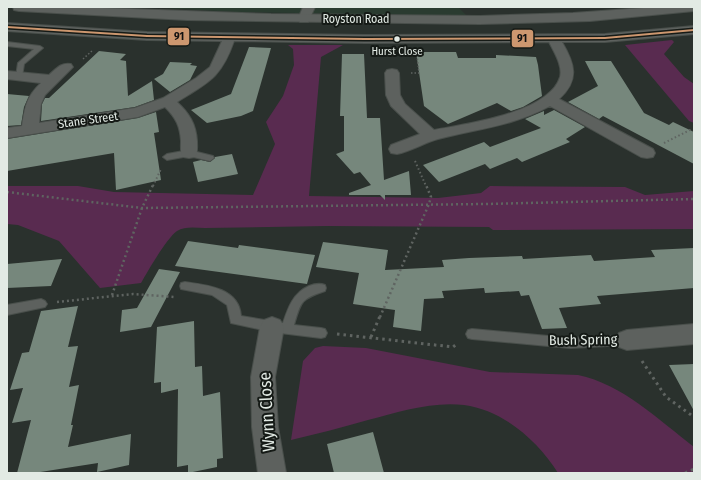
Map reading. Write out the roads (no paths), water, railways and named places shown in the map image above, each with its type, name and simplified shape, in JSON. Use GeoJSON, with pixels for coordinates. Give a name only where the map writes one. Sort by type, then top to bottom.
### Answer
{"type":"FeatureCollection","features":[{"type":"Feature","properties":{"kind":"main road","name":"Royston Road"},"geometry":{"type":"LineString","coordinates":[[19,7],[105,10],[556,18],[630,14],[694,7]]}},
{"type":"Feature","properties":{"kind":"street"},"geometry":{"type":"LineString","coordinates":[[7,27],[110,34],[229,38],[415,39],[605,38],[694,30]]}},
{"type":"Feature","properties":{"kind":"street","name":"Stane Street"},"geometry":{"type":"LineString","coordinates":[[7,133],[30,128],[138,112],[168,101],[201,81],[215,69],[222,57],[229,38]]}},
{"type":"Feature","properties":{"kind":"street"},"geometry":{"type":"LineString","coordinates":[[400,148],[432,136],[504,120],[528,111],[549,100],[564,86],[567,77],[565,62],[554,39]]}},
{"type":"Feature","properties":{"kind":"street"},"geometry":{"type":"LineString","coordinates":[[30,128],[33,104],[39,93],[66,67]]}},
{"type":"Feature","properties":{"kind":"street"},"geometry":{"type":"LineString","coordinates":[[392,73],[395,100],[399,106],[432,136]]}},
{"type":"Feature","properties":{"kind":"street"},"geometry":{"type":"LineString","coordinates":[[14,76],[53,80]]}},
{"type":"Feature","properties":{"kind":"street"},"geometry":{"type":"LineString","coordinates":[[549,100],[648,153]]}},
{"type":"Feature","properties":{"kind":"street"},"geometry":{"type":"LineString","coordinates":[[168,101],[184,117],[189,132],[189,152]]}},
{"type":"Feature","properties":{"kind":"street","name":"Wynn Close"},"geometry":{"type":"LineString","coordinates":[[272,473],[265,427],[263,377],[280,328]]}},
{"type":"Feature","properties":{"kind":"street","name":"Bush Spring"},"geometry":{"type":"LineString","coordinates":[[627,340],[694,334]]}},
{"type":"Feature","properties":{"kind":"lane"},"geometry":{"type":"LineString","coordinates":[[7,44],[40,48],[21,63],[14,76]]}},
{"type":"Feature","properties":{"kind":"lane"},"geometry":{"type":"LineString","coordinates":[[167,157],[189,152],[210,158]]}},
{"type":"Feature","properties":{"kind":"lane"},"geometry":{"type":"LineString","coordinates":[[185,286],[216,292],[225,296],[234,308],[235,320],[280,328],[322,333]]}},
{"type":"Feature","properties":{"kind":"lane"},"geometry":{"type":"LineString","coordinates":[[280,328],[298,298],[311,289],[321,288]]}},
{"type":"Feature","properties":{"kind":"lane"},"geometry":{"type":"LineString","coordinates":[[7,310],[41,304]]}},
{"type":"Feature","properties":{"kind":"lane","name":"Bush Spring"},"geometry":{"type":"LineString","coordinates":[[472,334],[570,342],[627,340]]}},
{"type":"Feature","properties":{"kind":"place","name":"Hurst Close"},"geometry":{"type":"Point","coordinates":[397,39]}}]}
